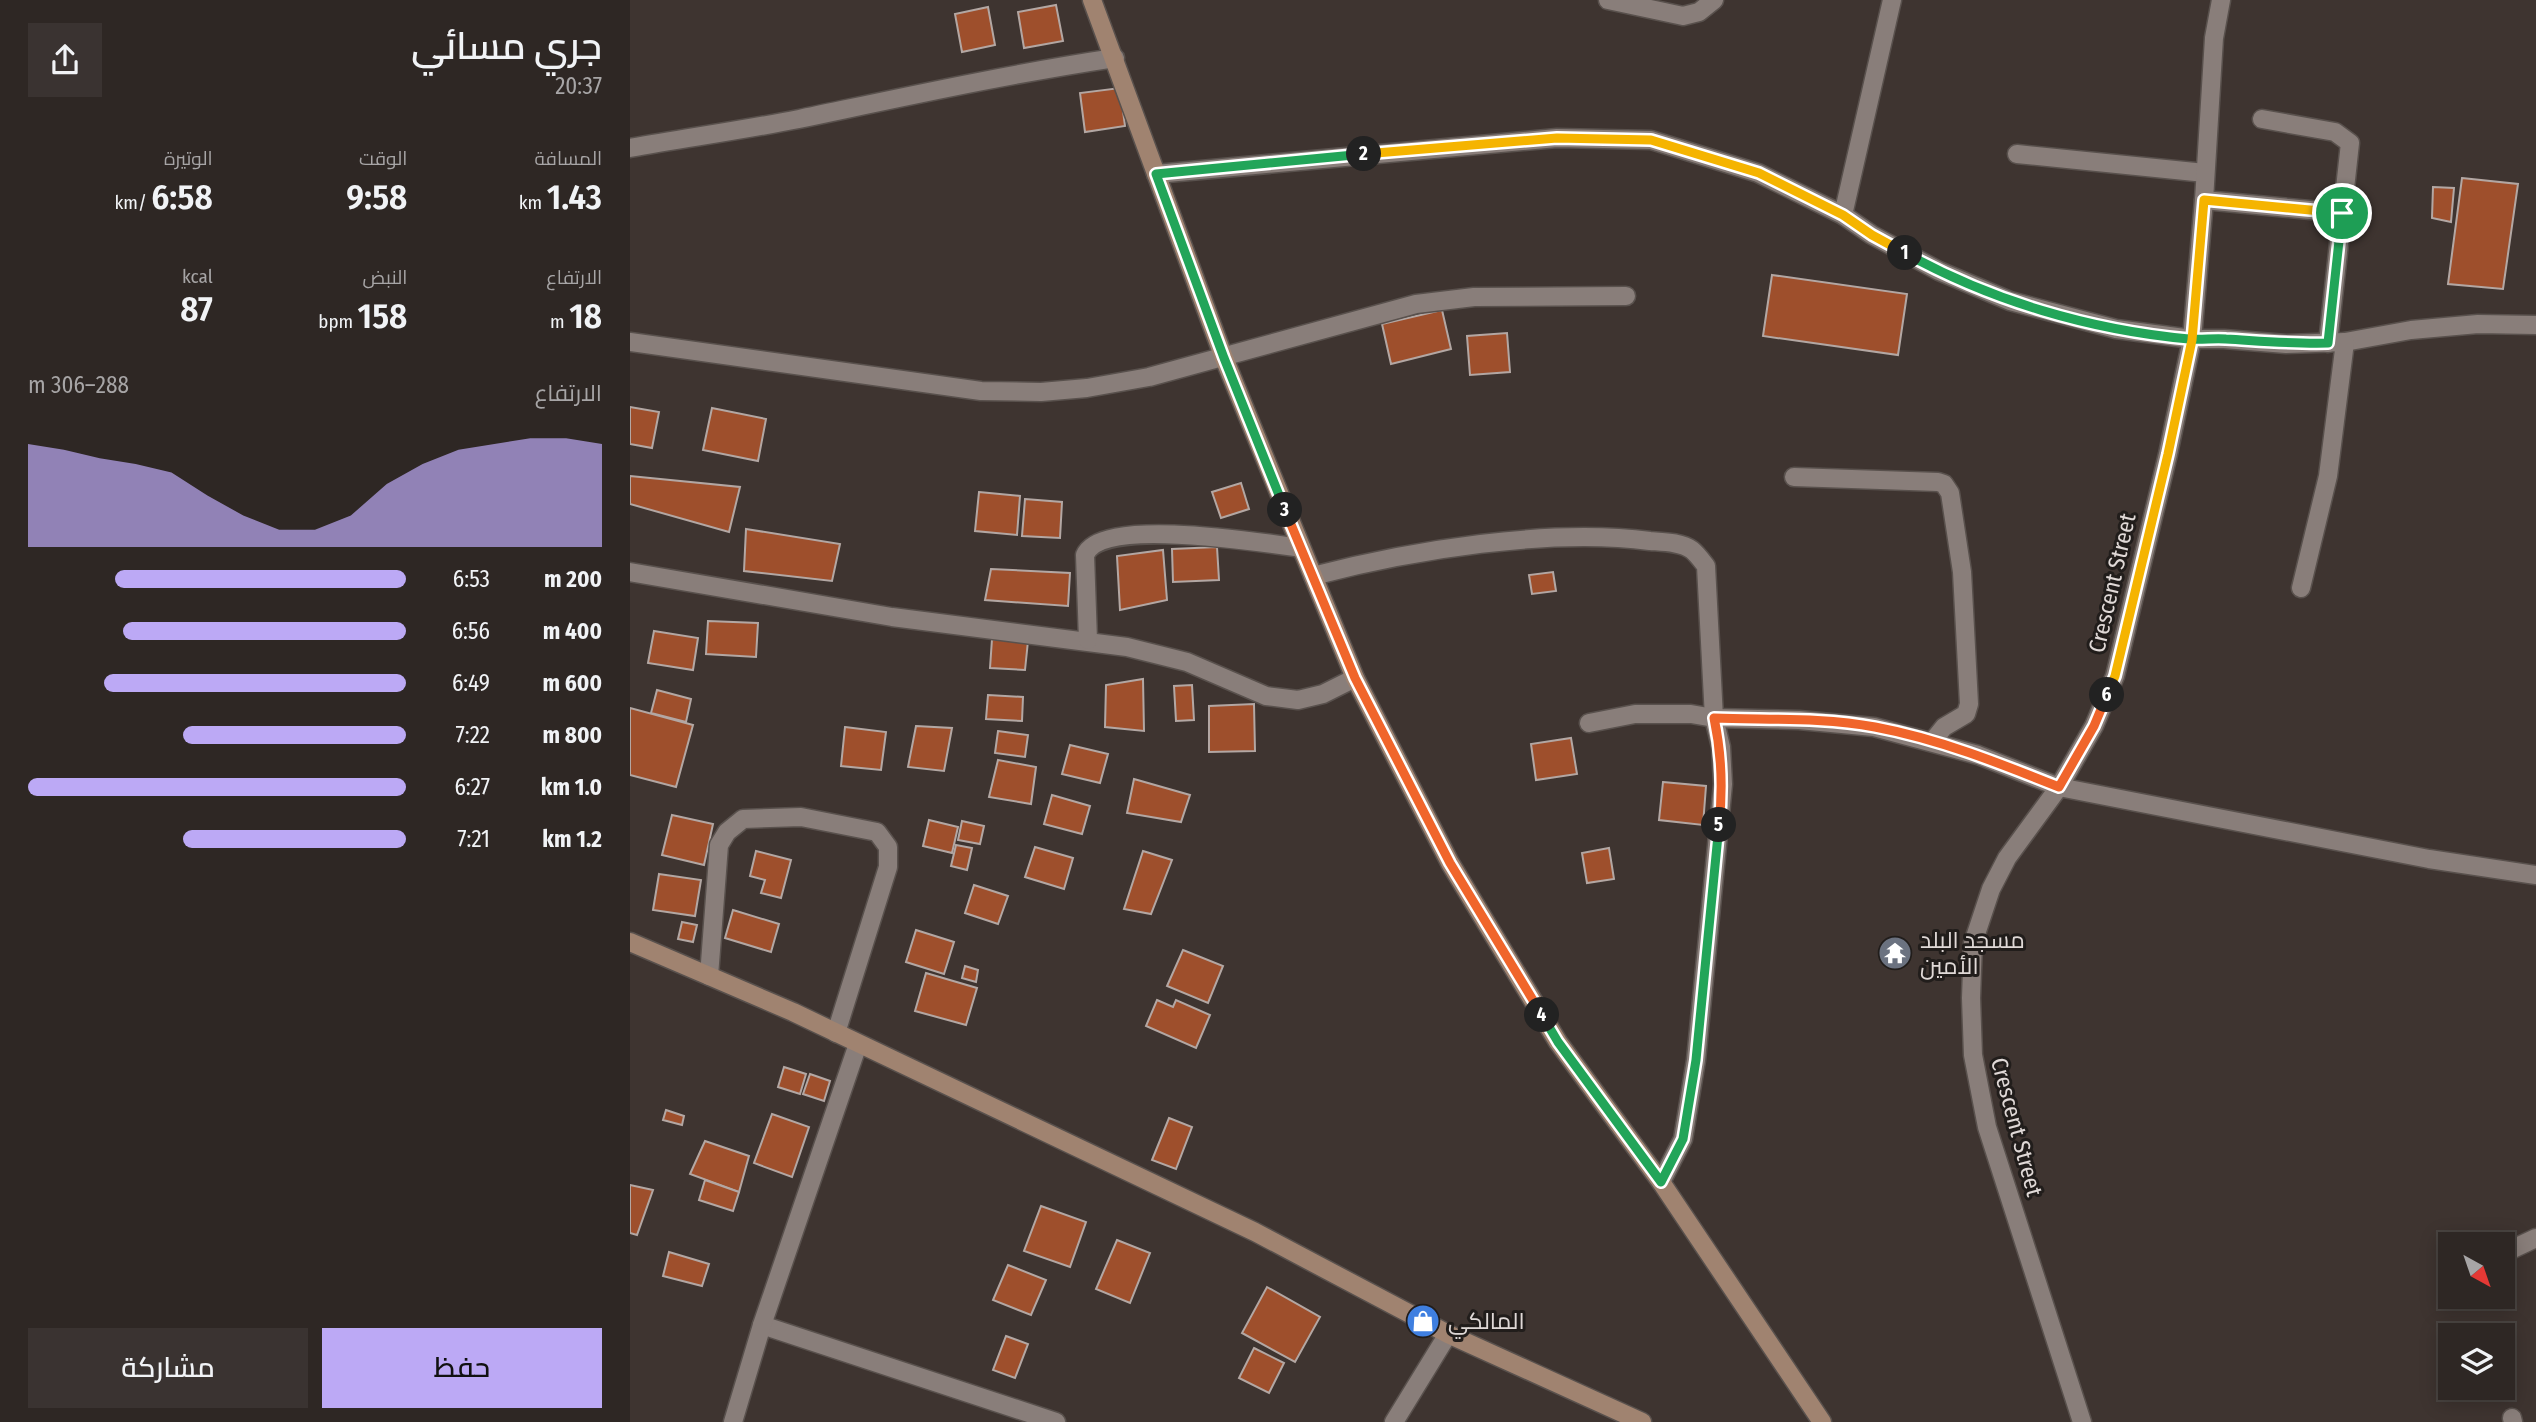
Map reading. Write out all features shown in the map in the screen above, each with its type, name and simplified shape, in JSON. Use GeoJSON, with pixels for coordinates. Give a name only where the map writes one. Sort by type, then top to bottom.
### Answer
{"type":"FeatureCollection","features":[{"type":"Feature","properties":{"kind":"street"},"geometry":{"type":"LineString","coordinates":[[1092,0],[1224,358],[1355,678],[1450,863],[1558,1042],[1661,1182],[1822,1422]]}},
{"type":"Feature","properties":{"kind":"street"},"geometry":{"type":"LineString","coordinates":[[1608,0],[1683,16],[1699,12],[1714,0]]}},
{"type":"Feature","properties":{"kind":"street"},"geometry":{"type":"LineString","coordinates":[[1843,215],[1892,0]]}},
{"type":"Feature","properties":{"kind":"street","name":"Crescent Street"},"geometry":{"type":"LineString","coordinates":[[2082,1422],[1987,1127],[1973,1055],[1970,998],[1973,943],[1991,889],[2007,859],[2059,787],[2094,726],[2115,676],[2192,340],[2214,38],[2221,0]]}},
{"type":"Feature","properties":{"kind":"street"},"geometry":{"type":"LineString","coordinates":[[630,148],[797,119],[1004,76],[1115,58]]}},
{"type":"Feature","properties":{"kind":"street"},"geometry":{"type":"LineString","coordinates":[[2262,119],[2336,132],[2345,136],[2350,143],[2342,213],[2328,476],[2301,588]]}},
{"type":"Feature","properties":{"kind":"street"},"geometry":{"type":"LineString","coordinates":[[1156,174],[1557,138],[1651,140],[1759,173],[1843,215],[1872,235],[1938,271],[2010,301],[2116,329],[2192,340],[2224,339],[2286,344],[2336,343],[2411,330],[2478,324],[2536,325]]}},
{"type":"Feature","properties":{"kind":"street"},"geometry":{"type":"LineString","coordinates":[[2017,154],[2205,173]]}},
{"type":"Feature","properties":{"kind":"street"},"geometry":{"type":"LineString","coordinates":[[2204,200],[2342,213]]}},
{"type":"Feature","properties":{"kind":"street"},"geometry":{"type":"LineString","coordinates":[[630,342],[981,391],[1041,393],[1149,377],[1416,304],[1474,297],[1626,296]]}},
{"type":"Feature","properties":{"kind":"street"},"geometry":{"type":"LineString","coordinates":[[1794,477],[1938,482],[1944,484],[1950,493],[1962,572],[1969,704],[1966,714],[1944,727],[1932,741]]}},
{"type":"Feature","properties":{"kind":"street"},"geometry":{"type":"LineString","coordinates":[[1088,640],[1085,555],[1088,548],[1097,543],[1152,532],[1301,548]]}},
{"type":"Feature","properties":{"kind":"street"},"geometry":{"type":"LineString","coordinates":[[1313,576],[1416,555],[1534,539],[1620,537],[1674,544],[1692,550],[1706,566],[1714,718],[1721,747],[1723,784],[1696,1060],[1683,1139],[1661,1182]]}},
{"type":"Feature","properties":{"kind":"street"},"geometry":{"type":"LineString","coordinates":[[630,572],[892,617],[1088,640],[1187,662],[1266,696],[1277,698],[1298,700],[1310,697],[1355,678]]}},
{"type":"Feature","properties":{"kind":"street"},"geometry":{"type":"LineString","coordinates":[[1589,723],[1635,714],[1691,714],[1714,718],[1799,720],[1874,727],[1978,755],[2059,787],[2429,859],[2536,875]]}},
{"type":"Feature","properties":{"kind":"street"},"geometry":{"type":"LineString","coordinates":[[709,976],[719,845],[727,832],[743,819],[801,817],[877,832],[888,847],[888,867],[836,1033]]}},
{"type":"Feature","properties":{"kind":"street"},"geometry":{"type":"LineString","coordinates":[[630,942],[836,1033],[1255,1232],[1448,1334],[1642,1422]]}},
{"type":"Feature","properties":{"kind":"street"},"geometry":{"type":"LineString","coordinates":[[733,1422],[762,1325],[858,1044]]}},
{"type":"Feature","properties":{"kind":"street"},"geometry":{"type":"LineString","coordinates":[[2515,1248],[2536,1238]]}},
{"type":"Feature","properties":{"kind":"street"},"geometry":{"type":"LineString","coordinates":[[762,1325],[1056,1422]]}},
{"type":"Feature","properties":{"kind":"street"},"geometry":{"type":"LineString","coordinates":[[1394,1422],[1448,1334]]}},
{"type":"Feature","properties":{"kind":"building"},"geometry":{"type":"Polygon","coordinates":[[[1056,5],[1063,41],[1024,48],[1018,12],[1056,5]]]}},
{"type":"Feature","properties":{"kind":"building"},"geometry":{"type":"Polygon","coordinates":[[[988,7],[995,45],[962,52],[955,14],[988,7]]]}},
{"type":"Feature","properties":{"kind":"building"},"geometry":{"type":"Polygon","coordinates":[[[1120,88],[1125,126],[1085,132],[1080,93],[1120,88]]]}},
{"type":"Feature","properties":{"kind":"building"},"geometry":{"type":"Polygon","coordinates":[[[2462,178],[2518,184],[2503,289],[2448,284],[2462,178]]]}},
{"type":"Feature","properties":{"kind":"building"},"geometry":{"type":"Polygon","coordinates":[[[2433,187],[2454,188],[2451,222],[2432,218],[2433,187]]]}},
{"type":"Feature","properties":{"kind":"building"},"geometry":{"type":"Polygon","coordinates":[[[1772,275],[1907,294],[1898,355],[1763,336],[1772,275]]]}},
{"type":"Feature","properties":{"kind":"building"},"geometry":{"type":"Polygon","coordinates":[[[1442,310],[1451,349],[1391,364],[1382,324],[1442,310]]]}},
{"type":"Feature","properties":{"kind":"building"},"geometry":{"type":"Polygon","coordinates":[[[1507,333],[1510,372],[1470,375],[1467,336],[1507,333]]]}},
{"type":"Feature","properties":{"kind":"building"},"geometry":{"type":"Polygon","coordinates":[[[630,407],[659,412],[652,448],[630,444],[630,407]]]}},
{"type":"Feature","properties":{"kind":"building"},"geometry":{"type":"Polygon","coordinates":[[[712,408],[766,419],[758,461],[703,450],[712,408]]]}},
{"type":"Feature","properties":{"kind":"building"},"geometry":{"type":"Polygon","coordinates":[[[630,476],[740,487],[729,532],[630,504],[630,476]]]}},
{"type":"Feature","properties":{"kind":"building"},"geometry":{"type":"Polygon","coordinates":[[[1241,483],[1249,509],[1221,518],[1212,492],[1241,483]]]}},
{"type":"Feature","properties":{"kind":"building"},"geometry":{"type":"Polygon","coordinates":[[[979,492],[1020,496],[1017,535],[975,531],[979,492]]]}},
{"type":"Feature","properties":{"kind":"building"},"geometry":{"type":"Polygon","coordinates":[[[1025,499],[1062,502],[1060,538],[1022,536],[1025,499]]]}},
{"type":"Feature","properties":{"kind":"building"},"geometry":{"type":"Polygon","coordinates":[[[746,529],[840,544],[832,581],[744,571],[746,529]]]}},
{"type":"Feature","properties":{"kind":"building"},"geometry":{"type":"Polygon","coordinates":[[[1217,547],[1219,580],[1173,582],[1172,549],[1217,547]]]}},
{"type":"Feature","properties":{"kind":"building"},"geometry":{"type":"Polygon","coordinates":[[[1163,550],[1167,600],[1120,610],[1117,556],[1163,550]]]}},
{"type":"Feature","properties":{"kind":"building"},"geometry":{"type":"Polygon","coordinates":[[[991,569],[1070,573],[1068,606],[985,600],[991,569]]]}},
{"type":"Feature","properties":{"kind":"building"},"geometry":{"type":"Polygon","coordinates":[[[1553,572],[1556,591],[1532,594],[1529,575],[1553,572]]]}},
{"type":"Feature","properties":{"kind":"building"},"geometry":{"type":"Polygon","coordinates":[[[708,621],[758,623],[756,657],[706,654],[708,621]]]}},
{"type":"Feature","properties":{"kind":"building"},"geometry":{"type":"Polygon","coordinates":[[[654,631],[698,638],[693,670],[648,663],[654,631]]]}},
{"type":"Feature","properties":{"kind":"building"},"geometry":{"type":"Polygon","coordinates":[[[992,639],[1028,641],[1025,670],[990,668],[992,639]]]}},
{"type":"Feature","properties":{"kind":"building"},"geometry":{"type":"Polygon","coordinates":[[[1143,679],[1144,731],[1105,727],[1106,685],[1143,679]]]}},
{"type":"Feature","properties":{"kind":"building"},"geometry":{"type":"Polygon","coordinates":[[[1192,685],[1194,720],[1176,721],[1174,686],[1192,685]]]}},
{"type":"Feature","properties":{"kind":"building"},"geometry":{"type":"Polygon","coordinates":[[[657,690],[691,699],[686,722],[651,713],[657,690]]]}},
{"type":"Feature","properties":{"kind":"building"},"geometry":{"type":"Polygon","coordinates":[[[988,695],[1023,697],[1022,721],[986,719],[988,695]]]}},
{"type":"Feature","properties":{"kind":"building"},"geometry":{"type":"Polygon","coordinates":[[[1254,704],[1255,751],[1209,752],[1209,706],[1254,704]]]}},
{"type":"Feature","properties":{"kind":"building"},"geometry":{"type":"Polygon","coordinates":[[[630,708],[693,725],[676,787],[630,775],[630,708]]]}},
{"type":"Feature","properties":{"kind":"building"},"geometry":{"type":"Polygon","coordinates":[[[916,726],[952,728],[944,771],[908,767],[916,726]]]}},
{"type":"Feature","properties":{"kind":"building"},"geometry":{"type":"Polygon","coordinates":[[[845,727],[886,732],[881,770],[841,766],[845,727]]]}},
{"type":"Feature","properties":{"kind":"building"},"geometry":{"type":"Polygon","coordinates":[[[998,731],[1028,735],[1025,757],[995,753],[998,731]]]}},
{"type":"Feature","properties":{"kind":"building"},"geometry":{"type":"Polygon","coordinates":[[[1571,738],[1577,774],[1536,780],[1531,744],[1571,738]]]}},
{"type":"Feature","properties":{"kind":"building"},"geometry":{"type":"Polygon","coordinates":[[[1070,745],[1108,754],[1100,783],[1062,774],[1070,745]]]}},
{"type":"Feature","properties":{"kind":"building"},"geometry":{"type":"Polygon","coordinates":[[[998,760],[1036,767],[1031,804],[989,797],[998,760]]]}},
{"type":"Feature","properties":{"kind":"building"},"geometry":{"type":"Polygon","coordinates":[[[1134,779],[1190,795],[1181,822],[1127,813],[1134,779]]]}},
{"type":"Feature","properties":{"kind":"building"},"geometry":{"type":"Polygon","coordinates":[[[1663,782],[1706,786],[1703,825],[1659,820],[1663,782]]]}},
{"type":"Feature","properties":{"kind":"building"},"geometry":{"type":"Polygon","coordinates":[[[1052,795],[1090,806],[1082,834],[1044,824],[1052,795]]]}},
{"type":"Feature","properties":{"kind":"building"},"geometry":{"type":"Polygon","coordinates":[[[672,815],[713,824],[704,865],[662,855],[672,815]]]}},
{"type":"Feature","properties":{"kind":"building"},"geometry":{"type":"Polygon","coordinates":[[[929,820],[958,827],[952,853],[923,846],[929,820]]]}},
{"type":"Feature","properties":{"kind":"building"},"geometry":{"type":"Polygon","coordinates":[[[962,821],[984,826],[980,844],[958,840],[962,821]]]}},
{"type":"Feature","properties":{"kind":"building"},"geometry":{"type":"Polygon","coordinates":[[[956,845],[972,848],[967,870],[951,866],[956,845]]]}},
{"type":"Feature","properties":{"kind":"building"},"geometry":{"type":"Polygon","coordinates":[[[1035,847],[1073,858],[1064,889],[1025,877],[1035,847]]]}},
{"type":"Feature","properties":{"kind":"building"},"geometry":{"type":"Polygon","coordinates":[[[1609,848],[1614,879],[1587,883],[1582,853],[1609,848]]]}},
{"type":"Feature","properties":{"kind":"building"},"geometry":{"type":"Polygon","coordinates":[[[756,851],[791,860],[781,898],[761,893],[765,880],[750,876],[756,851]]]}},
{"type":"Feature","properties":{"kind":"building"},"geometry":{"type":"Polygon","coordinates":[[[1143,851],[1172,860],[1151,914],[1124,909],[1143,851]]]}},
{"type":"Feature","properties":{"kind":"building"},"geometry":{"type":"Polygon","coordinates":[[[659,874],[701,880],[695,916],[653,910],[659,874]]]}},
{"type":"Feature","properties":{"kind":"building"},"geometry":{"type":"Polygon","coordinates":[[[974,885],[1008,896],[998,924],[965,913],[974,885]]]}},
{"type":"Feature","properties":{"kind":"building"},"geometry":{"type":"Polygon","coordinates":[[[733,910],[779,924],[771,952],[725,938],[733,910]]]}},
{"type":"Feature","properties":{"kind":"building"},"geometry":{"type":"Polygon","coordinates":[[[682,922],[697,925],[693,942],[678,939],[682,922]]]}},
{"type":"Feature","properties":{"kind":"building"},"geometry":{"type":"Polygon","coordinates":[[[916,930],[954,942],[944,974],[906,962],[916,930]]]}},
{"type":"Feature","properties":{"kind":"building"},"geometry":{"type":"Polygon","coordinates":[[[1183,950],[1223,966],[1208,1003],[1167,986],[1183,950]]]}},
{"type":"Feature","properties":{"kind":"building"},"geometry":{"type":"Polygon","coordinates":[[[965,966],[978,970],[976,982],[962,978],[965,966]]]}},
{"type":"Feature","properties":{"kind":"building"},"geometry":{"type":"Polygon","coordinates":[[[926,973],[977,988],[966,1025],[915,1011],[926,973]]]}},
{"type":"Feature","properties":{"kind":"building"},"geometry":{"type":"Polygon","coordinates":[[[1157,1000],[1173,1007],[1176,1000],[1210,1015],[1196,1048],[1146,1026],[1157,1000]]]}},
{"type":"Feature","properties":{"kind":"building"},"geometry":{"type":"Polygon","coordinates":[[[784,1067],[806,1074],[800,1094],[778,1087],[784,1067]]]}},
{"type":"Feature","properties":{"kind":"building"},"geometry":{"type":"Polygon","coordinates":[[[810,1074],[830,1081],[824,1101],[803,1094],[810,1074]]]}},
{"type":"Feature","properties":{"kind":"building"},"geometry":{"type":"Polygon","coordinates":[[[666,1110],[684,1116],[682,1125],[663,1120],[666,1110]]]}},
{"type":"Feature","properties":{"kind":"building"},"geometry":{"type":"Polygon","coordinates":[[[772,1114],[809,1127],[792,1177],[754,1163],[772,1114]]]}},
{"type":"Feature","properties":{"kind":"building"},"geometry":{"type":"Polygon","coordinates":[[[1169,1118],[1192,1127],[1176,1169],[1152,1160],[1169,1118]]]}},
{"type":"Feature","properties":{"kind":"building"},"geometry":{"type":"Polygon","coordinates":[[[705,1141],[749,1156],[739,1192],[690,1174],[705,1141]]]}},
{"type":"Feature","properties":{"kind":"building"},"geometry":{"type":"Polygon","coordinates":[[[705,1180],[739,1192],[733,1211],[699,1200],[705,1180]]]}},
{"type":"Feature","properties":{"kind":"building"},"geometry":{"type":"Polygon","coordinates":[[[630,1185],[653,1190],[637,1235],[630,1233],[630,1185]]]}},
{"type":"Feature","properties":{"kind":"building"},"geometry":{"type":"Polygon","coordinates":[[[1041,1206],[1086,1222],[1070,1267],[1024,1251],[1041,1206]]]}},
{"type":"Feature","properties":{"kind":"building"},"geometry":{"type":"Polygon","coordinates":[[[1117,1240],[1150,1253],[1130,1303],[1096,1289],[1117,1240]]]}},
{"type":"Feature","properties":{"kind":"building"},"geometry":{"type":"Polygon","coordinates":[[[669,1252],[709,1264],[702,1286],[663,1276],[669,1252]]]}},
{"type":"Feature","properties":{"kind":"building"},"geometry":{"type":"Polygon","coordinates":[[[1008,1265],[1046,1280],[1031,1315],[993,1300],[1008,1265]]]}},
{"type":"Feature","properties":{"kind":"building"},"geometry":{"type":"Polygon","coordinates":[[[1267,1287],[1320,1317],[1295,1362],[1242,1333],[1267,1287]]]}},
{"type":"Feature","properties":{"kind":"building"},"geometry":{"type":"Polygon","coordinates":[[[1006,1336],[1028,1344],[1015,1378],[993,1370],[1006,1336]]]}},
{"type":"Feature","properties":{"kind":"building"},"geometry":{"type":"Polygon","coordinates":[[[1254,1348],[1284,1363],[1269,1393],[1239,1378],[1254,1348]]]}},
{"type":"Feature","properties":{"kind":"place","name":"مسجد البلد الأمين"},"geometry":{"type":"Point","coordinates":[1895,953]}},
{"type":"Feature","properties":{"kind":"place","name":"المالكي"},"geometry":{"type":"Point","coordinates":[1423,1321]}},
{"type":"Feature","properties":{"kind":"route"},"geometry":{"type":"LineString","coordinates":[[2342,213],[2204,200],[2192,340],[2115,676],[2094,726],[2059,787],[1978,755],[1874,727],[1799,720],[1714,718],[1721,747],[1723,784],[1696,1060],[1683,1139],[1661,1182],[1558,1042],[1450,863],[1355,678],[1224,358],[1156,174],[1441,146],[1557,138],[1651,140],[1759,173],[1843,215],[1872,235],[1938,271],[2010,301],[2116,329],[2192,340],[2224,339],[2286,344],[2328,343],[2342,213]]}}]}
